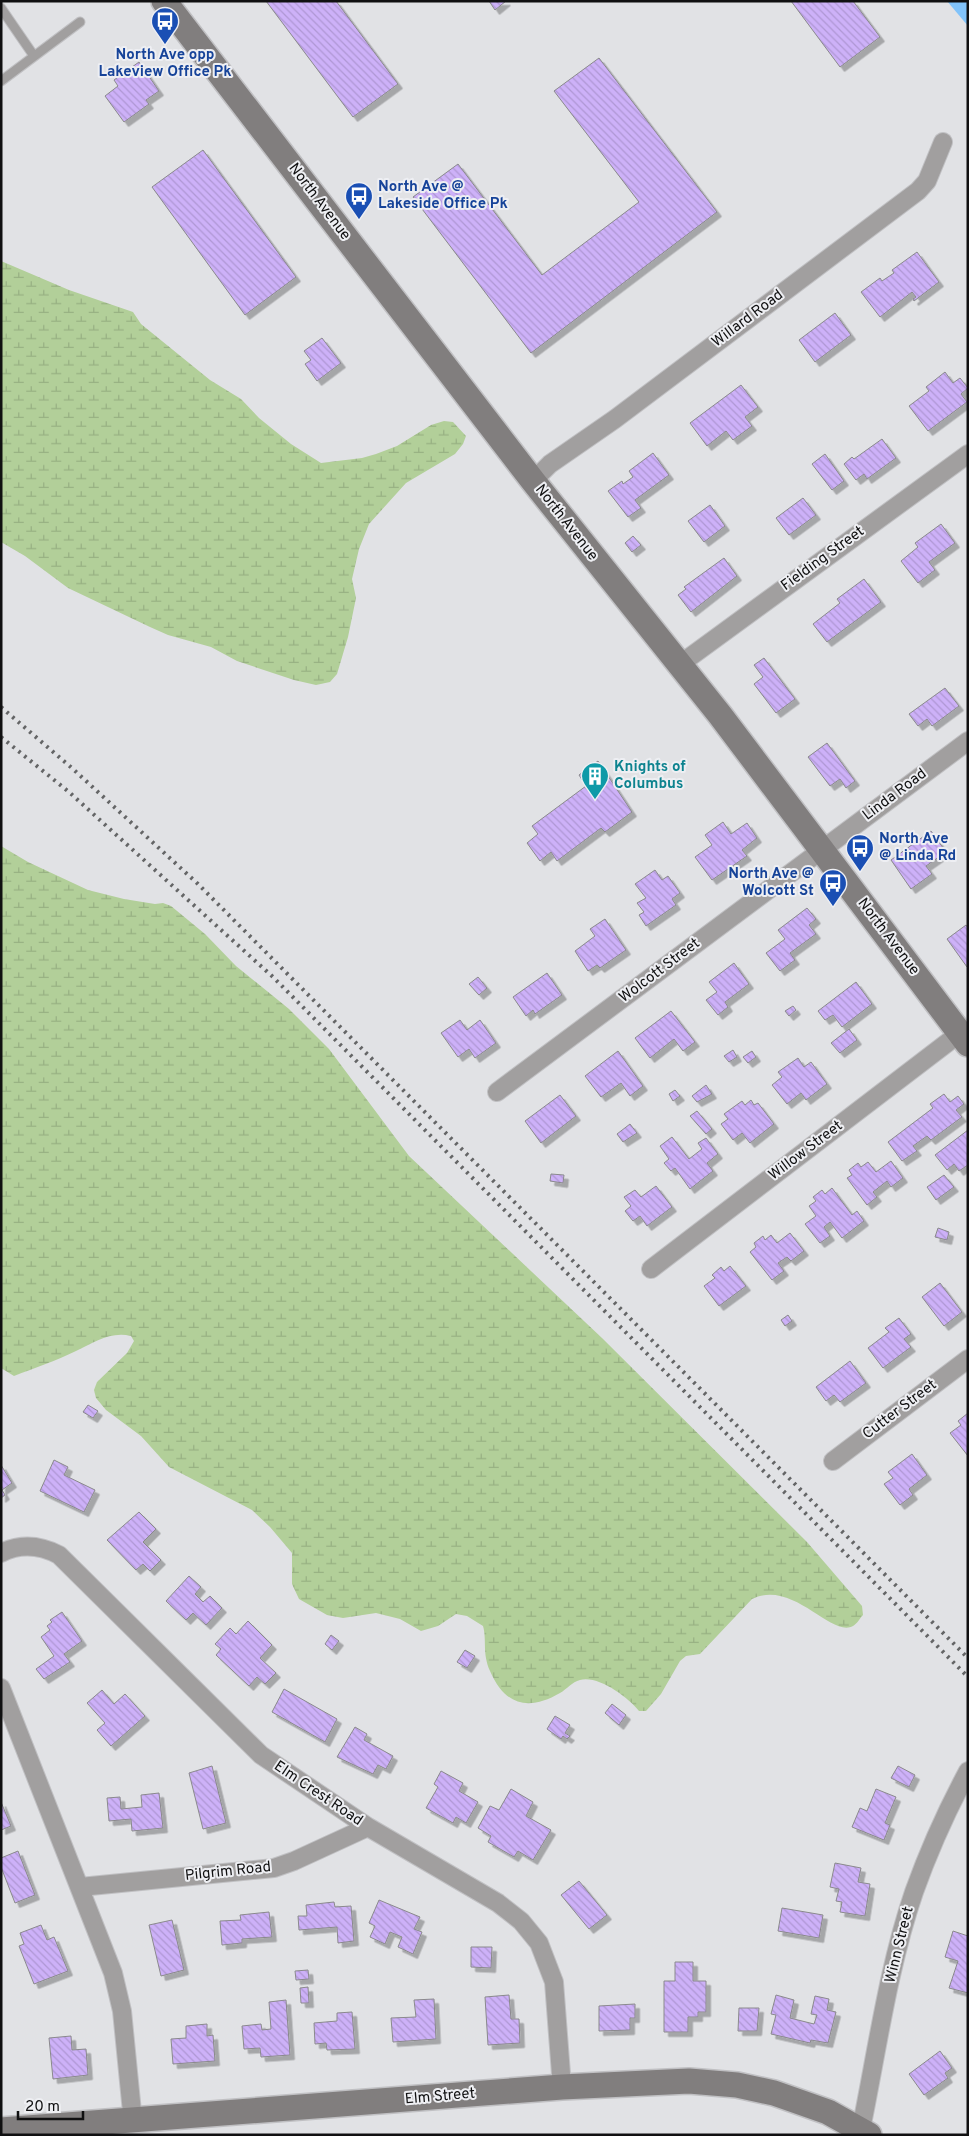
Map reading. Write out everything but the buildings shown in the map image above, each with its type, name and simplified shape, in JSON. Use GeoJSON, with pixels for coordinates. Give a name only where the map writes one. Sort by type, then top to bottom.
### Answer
{"type":"FeatureCollection","features":[{"type":"Feature","properties":{"kind":"street","name":"North Avenue"},"geometry":{"type":"LineString","coordinates":[[164,1],[533,481],[720,715],[964,1039]]}},
{"type":"Feature","properties":{"kind":"street","name":"Willard Road"},"geometry":{"type":"LineString","coordinates":[[533,481],[550,464],[615,419],[918,191],[927,181],[943,142]]}},
{"type":"Feature","properties":{"kind":"street","name":"Fielding Street"},"geometry":{"type":"LineString","coordinates":[[679,665],[968,454]]}},
{"type":"Feature","properties":{"kind":"street","name":"Linda Road"},"geometry":{"type":"LineString","coordinates":[[822,850],[968,741]]}},
{"type":"Feature","properties":{"kind":"street","name":"Wolcott Street"},"geometry":{"type":"LineString","coordinates":[[497,1092],[822,850]]}},
{"type":"Feature","properties":{"kind":"street","name":"Willow Street"},"geometry":{"type":"LineString","coordinates":[[652,1270],[964,1039]]}},
{"type":"Feature","properties":{"kind":"street","name":"Cutter Street"},"geometry":{"type":"LineString","coordinates":[[833,1461],[968,1359]]}},
{"type":"Feature","properties":{"kind":"street","name":"Elm Crest Road"},"geometry":{"type":"LineString","coordinates":[[1,1553],[29,1546],[60,1555],[246,1742],[276,1767],[368,1827],[498,1903],[516,1916],[530,1931],[545,1955],[554,1982],[562,2087]]}},
{"type":"Feature","properties":{"kind":"street"},"geometry":{"type":"LineString","coordinates":[[1,1688],[109,1960],[120,1998],[133,2122]]}},
{"type":"Feature","properties":{"kind":"street","name":"Winn Street"},"geometry":{"type":"LineString","coordinates":[[865,2132],[894,1962],[911,1901],[934,1840],[968,1771]]}},
{"type":"Feature","properties":{"kind":"street","name":"Pilgrim Road"},"geometry":{"type":"LineString","coordinates":[[80,1886],[274,1868],[294,1861],[368,1827]]}},
{"type":"Feature","properties":{"kind":"street","name":"Elm Street"},"geometry":{"type":"LineString","coordinates":[[1,2130],[133,2122],[562,2087],[689,2081],[736,2085],[774,2093],[804,2102],[865,2132]]}},
{"type":"Feature","properties":{"kind":"lane"},"geometry":{"type":"LineString","coordinates":[[1,8],[34,56]]}},
{"type":"Feature","properties":{"kind":"lane"},"geometry":{"type":"LineString","coordinates":[[1,81],[80,22]]}},
{"type":"Feature","properties":{"kind":"green space"},"geometry":{"type":"Polygon","coordinates":[[[1,261],[69,290],[133,312],[141,324],[210,380],[241,399],[259,418],[291,444],[321,463],[362,458],[376,454],[397,446],[431,425],[444,421],[453,422],[466,436],[463,444],[455,454],[406,483],[369,524],[359,549],[352,579],[356,598],[348,637],[337,674],[330,682],[316,685],[294,680],[237,661],[211,647],[168,635],[68,588],[25,556],[1,542],[1,261]]]}},
{"type":"Feature","properties":{"kind":"green space"},"geometry":{"type":"Polygon","coordinates":[[[1,846],[28,862],[88,890],[124,899],[155,904],[163,903],[171,906],[205,934],[236,966],[289,1009],[329,1049],[409,1156],[602,1338],[807,1542],[862,1606],[863,1615],[857,1622],[853,1626],[844,1627],[834,1624],[796,1602],[782,1596],[767,1595],[752,1599],[700,1654],[686,1656],[680,1661],[661,1694],[646,1711],[639,1711],[612,1688],[587,1679],[577,1681],[549,1699],[528,1703],[519,1702],[503,1692],[496,1683],[486,1658],[483,1626],[467,1616],[456,1614],[438,1626],[421,1631],[400,1619],[376,1613],[343,1618],[327,1615],[299,1599],[292,1584],[292,1553],[270,1527],[252,1510],[169,1467],[141,1436],[106,1410],[96,1398],[94,1390],[97,1382],[127,1353],[134,1341],[131,1336],[109,1336],[61,1358],[14,1376],[1,1368],[1,846]]]}},
{"type":"Feature","properties":{"kind":"water"},"geometry":{"type":"Polygon","coordinates":[[[947,1],[968,1],[968,26],[947,1]]]}},
{"type":"Feature","properties":{"kind":"railway"},"geometry":{"type":"LineString","coordinates":[[1,707],[73,769],[198,884],[968,1658]]}},
{"type":"Feature","properties":{"kind":"railway"},"geometry":{"type":"LineString","coordinates":[[1,737],[69,792],[273,977],[968,1677]]}},
{"type":"Feature","properties":{"kind":"place","name":"North Ave opp Lakeview Office Pk"},"geometry":{"type":"Point","coordinates":[165,45]}},
{"type":"Feature","properties":{"kind":"place","name":"North Ave @ Lakeside Office Pk"},"geometry":{"type":"Point","coordinates":[359,220]}},
{"type":"Feature","properties":{"kind":"place","name":"Knights of Columbus"},"geometry":{"type":"Point","coordinates":[595,800]}},
{"type":"Feature","properties":{"kind":"place","name":"North Ave @ Linda Rd"},"geometry":{"type":"Point","coordinates":[860,872]}},
{"type":"Feature","properties":{"kind":"place","name":"North Ave @ Wolcott St"},"geometry":{"type":"Point","coordinates":[833,907]}}]}
